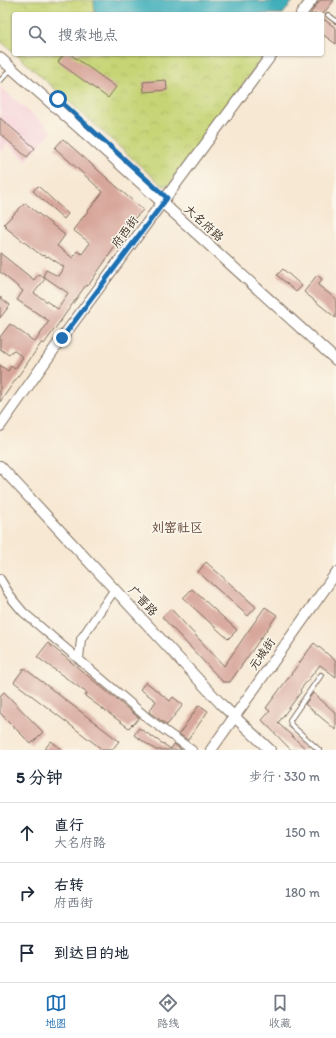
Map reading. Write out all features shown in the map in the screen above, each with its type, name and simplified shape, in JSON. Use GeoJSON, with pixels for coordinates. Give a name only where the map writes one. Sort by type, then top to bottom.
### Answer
{"type":"FeatureCollection","features":[{"type":"Feature","properties":{"kind":"street"},"geometry":{"type":"LineString","coordinates":[[303,12],[312,0]]}},
{"type":"Feature","properties":{"kind":"street","name":"大名府路"},"geometry":{"type":"LineString","coordinates":[[0,50],[33,77],[336,360]]}},
{"type":"Feature","properties":{"kind":"street","name":"府西街"},"geometry":{"type":"LineString","coordinates":[[0,426],[62,338],[271,56]]}},
{"type":"Feature","properties":{"kind":"street","name":"大名府路"},"geometry":{"type":"LineString","coordinates":[[0,58],[165,200],[336,351]]}},
{"type":"Feature","properties":{"kind":"street","name":"广晋路"},"geometry":{"type":"LineString","coordinates":[[0,466],[234,716],[270,750]]}},
{"type":"Feature","properties":{"kind":"street","name":"元城街"},"geometry":{"type":"LineString","coordinates":[[211,750],[336,573]]}},
{"type":"Feature","properties":{"kind":"street"},"geometry":{"type":"LineString","coordinates":[[0,579],[13,600],[23,612],[150,720],[192,750]]}},
{"type":"Feature","properties":{"kind":"street"},"geometry":{"type":"LineString","coordinates":[[79,659],[80,639],[115,589]]}},
{"type":"Feature","properties":{"kind":"lane"},"geometry":{"type":"LineString","coordinates":[[328,15],[336,21]]}},
{"type":"Feature","properties":{"kind":"lane"},"geometry":{"type":"LineString","coordinates":[[0,81],[12,68]]}},
{"type":"Feature","properties":{"kind":"lane"},"geometry":{"type":"LineString","coordinates":[[319,750],[291,725],[290,720],[321,675]]}},
{"type":"Feature","properties":{"kind":"shaded area"},"geometry":{"type":"Polygon","coordinates":[[[0,87],[52,131],[26,161],[7,144],[0,152],[0,87]]]}},
{"type":"Feature","properties":{"kind":"green space"},"geometry":{"type":"Polygon","coordinates":[[[0,0],[94,0],[95,12],[12,12],[12,50],[0,41],[0,0]]]}},
{"type":"Feature","properties":{"kind":"green space"},"geometry":{"type":"Polygon","coordinates":[[[18,56],[264,56],[169,186],[163,186],[18,56]]]}},
{"type":"Feature","properties":{"kind":"water"},"geometry":{"type":"Polygon","coordinates":[[[94,0],[253,0],[262,2],[294,0],[285,12],[95,12],[94,0]]]}},
{"type":"Feature","properties":{"kind":"building"},"geometry":{"type":"Polygon","coordinates":[[[320,0],[334,0],[324,13],[311,12],[320,0]]]}},
{"type":"Feature","properties":{"kind":"building"},"geometry":{"type":"Polygon","coordinates":[[[324,19],[336,28],[336,44],[324,35],[324,19]]]}},
{"type":"Feature","properties":{"kind":"building"},"geometry":{"type":"Polygon","coordinates":[[[62,56],[73,56],[116,87],[108,98],[58,62],[62,56]]]}},
{"type":"Feature","properties":{"kind":"building"},"geometry":{"type":"Polygon","coordinates":[[[166,80],[167,90],[144,92],[143,82],[166,80]]]}},
{"type":"Feature","properties":{"kind":"building"},"geometry":{"type":"Polygon","coordinates":[[[0,118],[35,148],[27,157],[0,134],[0,118]]]}},
{"type":"Feature","properties":{"kind":"building"},"geometry":{"type":"Polygon","coordinates":[[[63,139],[143,210],[134,219],[88,286],[86,285],[44,344],[42,342],[0,402],[0,365],[8,371],[11,366],[15,369],[23,357],[13,350],[9,355],[0,349],[0,337],[10,324],[35,342],[49,321],[17,300],[23,291],[0,272],[0,253],[34,280],[39,274],[45,279],[34,293],[58,309],[68,293],[43,276],[46,270],[58,276],[64,267],[48,256],[42,256],[5,227],[7,226],[4,224],[25,203],[65,235],[57,246],[73,258],[77,251],[82,254],[90,243],[73,230],[103,192],[55,148],[63,139]]]}},
{"type":"Feature","properties":{"kind":"building"},"geometry":{"type":"Polygon","coordinates":[[[38,186],[68,214],[64,219],[33,191],[38,186]]]}},
{"type":"Feature","properties":{"kind":"building"},"geometry":{"type":"Polygon","coordinates":[[[283,269],[302,286],[296,292],[277,275],[283,269]]]}},
{"type":"Feature","properties":{"kind":"building"},"geometry":{"type":"Polygon","coordinates":[[[317,275],[322,279],[318,285],[336,299],[336,318],[304,292],[317,275]]]}},
{"type":"Feature","properties":{"kind":"building"},"geometry":{"type":"Polygon","coordinates":[[[0,297],[10,305],[0,318],[0,297]]]}},
{"type":"Feature","properties":{"kind":"building"},"geometry":{"type":"Polygon","coordinates":[[[206,562],[256,607],[248,616],[198,572],[206,562]]]}},
{"type":"Feature","properties":{"kind":"building"},"geometry":{"type":"Polygon","coordinates":[[[192,589],[237,630],[228,639],[183,598],[192,589]]]}},
{"type":"Feature","properties":{"kind":"building"},"geometry":{"type":"Polygon","coordinates":[[[265,607],[277,615],[230,682],[223,682],[162,617],[171,609],[224,666],[265,607]]]}},
{"type":"Feature","properties":{"kind":"building"},"geometry":{"type":"Polygon","coordinates":[[[48,643],[139,718],[133,725],[132,724],[129,728],[85,696],[87,693],[37,657],[48,643]]]}},
{"type":"Feature","properties":{"kind":"building"},"geometry":{"type":"Polygon","coordinates":[[[314,643],[336,661],[336,677],[320,665],[300,690],[301,692],[278,723],[307,750],[291,750],[262,720],[270,711],[266,708],[314,643]]]}},
{"type":"Feature","properties":{"kind":"building"},"geometry":{"type":"Polygon","coordinates":[[[24,668],[119,741],[112,750],[103,750],[14,682],[24,668]]]}},
{"type":"Feature","properties":{"kind":"building"},"geometry":{"type":"Polygon","coordinates":[[[146,682],[170,701],[173,697],[183,705],[167,725],[149,712],[156,701],[140,689],[146,682]]]}},
{"type":"Feature","properties":{"kind":"building"},"geometry":{"type":"Polygon","coordinates":[[[4,692],[43,732],[31,744],[0,713],[0,696],[4,692]]]}},
{"type":"Feature","properties":{"kind":"building"},"geometry":{"type":"Polygon","coordinates":[[[313,693],[336,713],[336,730],[305,704],[313,693]]]}},
{"type":"Feature","properties":{"kind":"building"},"geometry":{"type":"Polygon","coordinates":[[[199,705],[208,711],[188,740],[179,734],[199,705]]]}},
{"type":"Feature","properties":{"kind":"building"},"geometry":{"type":"Polygon","coordinates":[[[139,728],[171,749],[174,744],[182,750],[156,750],[134,735],[139,728]]]}},
{"type":"Feature","properties":{"kind":"building"},"geometry":{"type":"Polygon","coordinates":[[[51,741],[63,750],[44,750],[51,741]]]}},
{"type":"Feature","properties":{"kind":"district","name":"刘窑社区"},"geometry":{"type":"Point","coordinates":[177,527]}},
{"type":"Feature","properties":{"kind":"route"},"geometry":{"type":"LineString","coordinates":[[58,99],[167,198],[62,338]]}}]}
